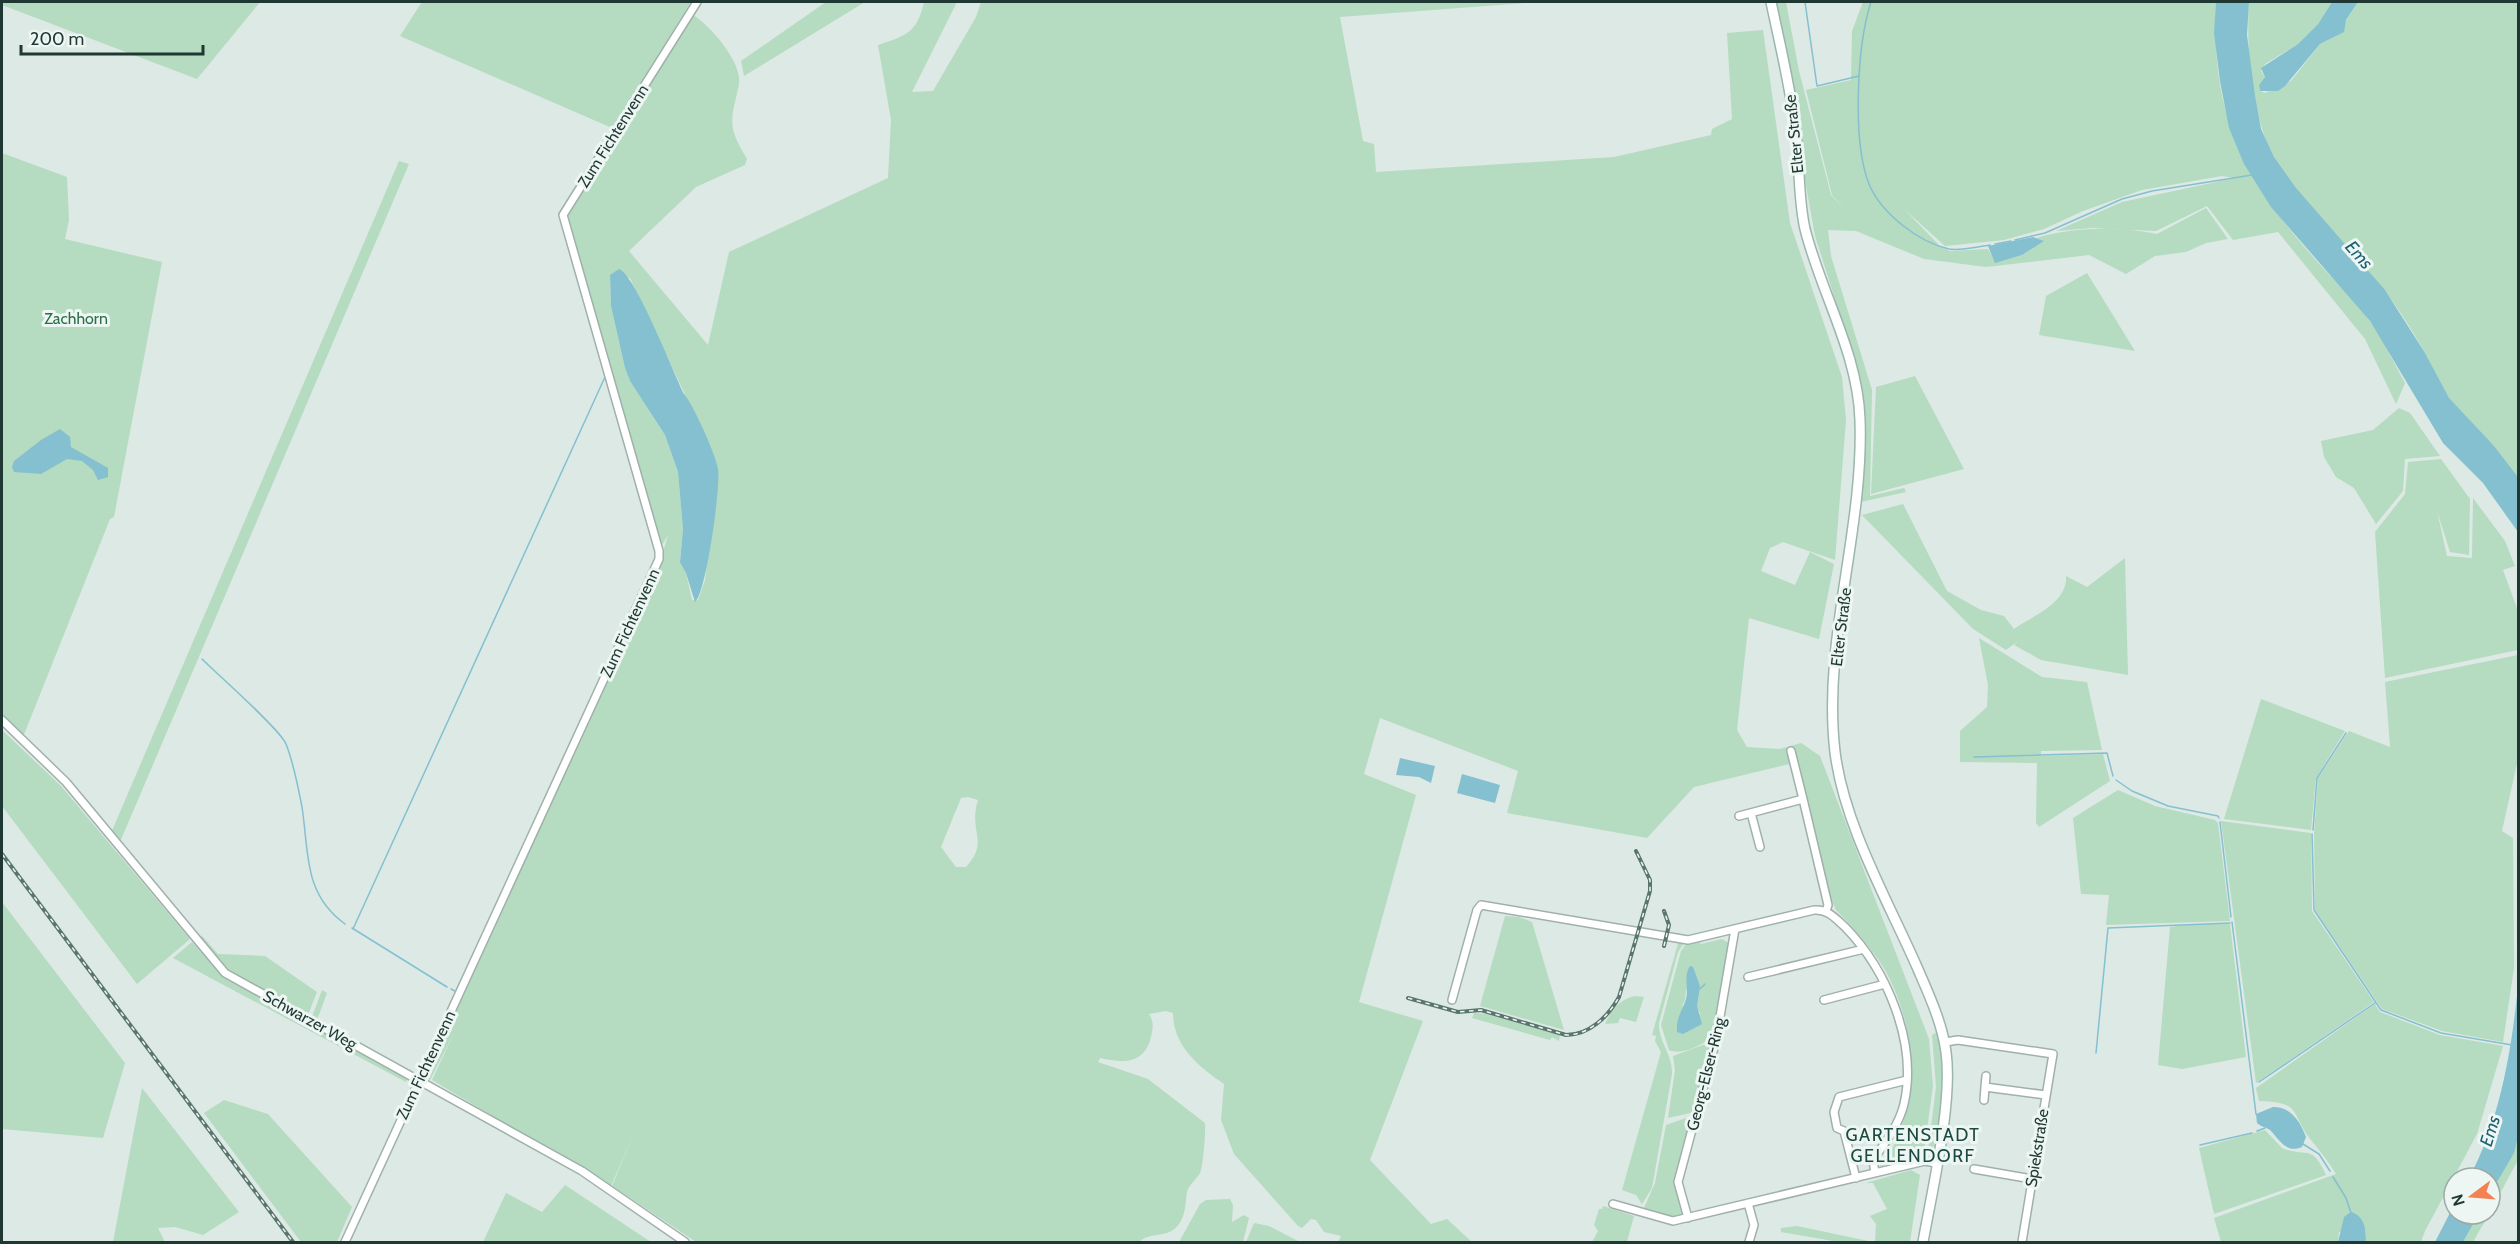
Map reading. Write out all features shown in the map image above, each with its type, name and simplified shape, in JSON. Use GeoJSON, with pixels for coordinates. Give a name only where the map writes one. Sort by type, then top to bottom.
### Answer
{"type":"FeatureCollection","features":[{"type":"Feature","properties":{"kind":"main road","name":"Elter Straße"},"geometry":{"type":"LineString","coordinates":[[1771,2],[1796,134],[1800,197],[1805,230],[1847,352],[1860,408],[1861,438],[1856,506],[1834,689],[1836,760],[1856,826],[1933,1004],[1945,1042],[1946,1089],[1923,1242]]}},
{"type":"Feature","properties":{"kind":"street","name":"Zum Fichtenvenn"},"geometry":{"type":"LineString","coordinates":[[345,1242],[659,559],[659,550],[563,215],[698,2]]}},
{"type":"Feature","properties":{"kind":"street","name":"Schwarzer Weg"},"geometry":{"type":"LineString","coordinates":[[2,720],[66,782],[225,973],[582,1171],[685,1242]]}},
{"type":"Feature","properties":{"kind":"street"},"geometry":{"type":"LineString","coordinates":[[1791,751],[1828,904],[1826,911]]}},
{"type":"Feature","properties":{"kind":"street"},"geometry":{"type":"LineString","coordinates":[[1739,816],[1803,799]]}},
{"type":"Feature","properties":{"kind":"street"},"geometry":{"type":"LineString","coordinates":[[1751,813],[1760,847]]}},
{"type":"Feature","properties":{"kind":"street"},"geometry":{"type":"LineString","coordinates":[[1452,1000],[1477,910],[1481,905],[1688,940],[1814,909],[1826,911],[1864,949],[1885,984],[1901,1034],[1906,1080],[1904,1104],[1898,1120],[1873,1160],[1875,1173]]}},
{"type":"Feature","properties":{"kind":"street","name":"Georg-Elser-Ring"},"geometry":{"type":"LineString","coordinates":[[1688,1218],[1678,1182],[1716,1040],[1735,929]]}},
{"type":"Feature","properties":{"kind":"street"},"geometry":{"type":"LineString","coordinates":[[1748,977],[1864,949]]}},
{"type":"Feature","properties":{"kind":"street"},"geometry":{"type":"LineString","coordinates":[[1824,1000],[1885,984]]}},
{"type":"Feature","properties":{"kind":"street","name":"Spiekstraße"},"geometry":{"type":"LineString","coordinates":[[1945,1042],[1958,1040],[2053,1054],[2022,1242]]}},
{"type":"Feature","properties":{"kind":"street"},"geometry":{"type":"LineString","coordinates":[[1984,1100],[1986,1076]]}},
{"type":"Feature","properties":{"kind":"street"},"geometry":{"type":"LineString","coordinates":[[1856,1178],[1844,1131],[1838,1128],[1833,1112],[1839,1097],[1906,1080]]}},
{"type":"Feature","properties":{"kind":"street"},"geometry":{"type":"LineString","coordinates":[[1985,1087],[2046,1095]]}},
{"type":"Feature","properties":{"kind":"street"},"geometry":{"type":"LineString","coordinates":[[1613,1204],[1673,1221],[1925,1161],[1936,1163]]}},
{"type":"Feature","properties":{"kind":"street"},"geometry":{"type":"LineString","coordinates":[[1974,1169],[2032,1179]]}},
{"type":"Feature","properties":{"kind":"street"},"geometry":{"type":"LineString","coordinates":[[1748,1203],[1754,1225],[1749,1242]]}},
{"type":"Feature","properties":{"kind":"green space"},"geometry":{"type":"Polygon","coordinates":[[[2,2],[260,2],[197,79],[2,5],[2,2]]]}},
{"type":"Feature","properties":{"kind":"green space"},"geometry":{"type":"Polygon","coordinates":[[[422,2],[691,2],[612,128],[400,36],[422,2]]]}},
{"type":"Feature","properties":{"kind":"green space"},"geometry":{"type":"Polygon","coordinates":[[[826,2],[865,2],[744,76],[741,61],[826,2]]]}},
{"type":"Feature","properties":{"kind":"green space"},"geometry":{"type":"Polygon","coordinates":[[[924,2],[957,2],[912,92],[933,91],[976,17],[981,2],[1538,2],[1340,17],[1363,141],[1374,144],[1376,172],[1614,157],[1711,135],[1712,129],[1732,119],[1727,33],[1763,30],[1790,223],[1842,377],[1846,420],[1835,560],[1783,542],[1770,548],[1761,571],[1795,585],[1810,552],[1834,564],[1819,639],[1749,618],[1737,730],[1747,747],[1780,749],[1801,743],[1820,756],[1929,1039],[1933,1086],[1924,1151],[1920,1158],[1880,1166],[1891,1151],[1900,1130],[1911,1088],[1909,1042],[1905,1019],[1889,977],[1878,959],[1836,910],[1832,901],[1793,763],[1694,787],[1647,838],[1507,813],[1518,771],[1380,718],[1364,774],[1416,795],[1359,1002],[1423,1021],[1370,1160],[1431,1224],[1447,1219],[1472,1242],[1338,1242],[1341,1236],[1324,1232],[1316,1220],[1311,1219],[1302,1228],[1298,1226],[1234,1154],[1221,1120],[1224,1084],[1189,1054],[1177,1036],[1173,1013],[1166,1011],[1149,1014],[1153,1025],[1151,1037],[1148,1046],[1138,1057],[1124,1061],[1100,1058],[1098,1062],[1148,1079],[1205,1123],[1201,1170],[1188,1189],[1180,1222],[1169,1232],[1147,1237],[1139,1242],[696,1242],[612,1186],[633,1135],[611,1186],[432,1080],[454,1033],[430,1080],[424,1077],[659,565],[668,535],[661,547],[565,220],[566,215],[693,15],[708,27],[724,45],[739,74],[732,123],[737,141],[747,159],[745,165],[696,187],[629,251],[708,345],[729,252],[888,178],[891,120],[878,45],[909,32],[918,21],[924,2]],[[610,275],[611,306],[625,368],[630,381],[665,435],[678,472],[683,529],[680,560],[686,573],[692,600],[698,600],[705,580],[709,547],[698,422],[630,278],[610,275]],[[968,797],[961,798],[941,847],[956,867],[966,867],[977,850],[975,820],[978,800],[968,797]]]}},
{"type":"Feature","properties":{"kind":"green space"},"geometry":{"type":"Polygon","coordinates":[[[1773,2],[1786,2],[1799,71],[1831,195],[1843,207],[1832,195],[1806,90],[1851,80],[1852,31],[1863,2],[2216,2],[2219,78],[2236,141],[2267,199],[2314,258],[2365,314],[2380,338],[2405,383],[2396,404],[2365,339],[2278,232],[2233,240],[2207,206],[2156,231],[2121,229],[2157,234],[2206,208],[2228,239],[2206,243],[2186,252],[2155,256],[2126,274],[2089,255],[1986,267],[1924,259],[1856,231],[1828,230],[1831,256],[1872,390],[1870,496],[1904,488],[1906,492],[1861,502],[1864,438],[1860,377],[1815,236],[1773,2]],[[2222,176],[2142,190],[2083,211],[2044,229],[2004,240],[1945,246],[1904,209],[1940,246],[1950,251],[1988,249],[1996,262],[2022,255],[2043,241],[2036,238],[2081,230],[2110,229],[2092,228],[2056,231],[2122,202],[2235,178],[2222,176]]]}},
{"type":"Feature","properties":{"kind":"green space"},"geometry":{"type":"Polygon","coordinates":[[[2249,2],[2332,2],[2318,24],[2298,44],[2265,64],[2261,71],[2265,77],[2259,85],[2260,91],[2265,93],[2291,81],[2320,44],[2336,36],[2358,2],[2518,2],[2518,477],[2449,399],[2429,360],[2390,297],[2298,193],[2274,157],[2266,140],[2255,102],[2248,40],[2249,2]]]}},
{"type":"Feature","properties":{"kind":"green space","name":"Zachhorn"},"geometry":{"type":"Polygon","coordinates":[[[2,153],[67,177],[69,220],[65,239],[162,262],[114,517],[110,519],[23,737],[2,716],[2,153]]]}},
{"type":"Feature","properties":{"kind":"green space"},"geometry":{"type":"Polygon","coordinates":[[[399,161],[409,164],[120,842],[111,833],[399,161]]]}},
{"type":"Feature","properties":{"kind":"green space"},"geometry":{"type":"Polygon","coordinates":[[[2087,273],[2135,351],[2039,335],[2046,296],[2087,273]]]}},
{"type":"Feature","properties":{"kind":"green space"},"geometry":{"type":"Polygon","coordinates":[[[1915,376],[1964,469],[1871,494],[1876,387],[1915,376]]]}},
{"type":"Feature","properties":{"kind":"green space"},"geometry":{"type":"Polygon","coordinates":[[[2399,408],[2410,413],[2440,456],[2405,459],[2403,491],[2376,524],[2354,488],[2336,477],[2324,457],[2321,441],[2373,430],[2399,408]]]}},
{"type":"Feature","properties":{"kind":"green space"},"geometry":{"type":"Polygon","coordinates":[[[2441,459],[2470,499],[2469,555],[2450,552],[2437,511],[2447,556],[2472,558],[2473,498],[2505,541],[2515,566],[2503,570],[2518,611],[2518,650],[2385,678],[2375,532],[2405,494],[2408,462],[2441,459]]]}},
{"type":"Feature","properties":{"kind":"green space"},"geometry":{"type":"Polygon","coordinates":[[[1903,504],[1947,591],[1981,610],[2004,616],[2014,629],[2048,608],[2055,601],[2065,585],[2066,576],[2087,587],[2125,558],[2128,675],[2041,660],[2014,645],[2018,641],[2006,650],[1973,629],[1862,515],[1903,504]]]}},
{"type":"Feature","properties":{"kind":"green space"},"geometry":{"type":"Polygon","coordinates":[[[1979,638],[2042,677],[2087,682],[2102,750],[2041,751],[2041,756],[2103,754],[2110,781],[2039,827],[2036,823],[2037,763],[1960,762],[1960,731],[1987,707],[1988,685],[1979,638]]]}},
{"type":"Feature","properties":{"kind":"green space"},"geometry":{"type":"Polygon","coordinates":[[[2518,655],[2518,759],[2502,831],[2513,838],[2514,968],[2503,1042],[2442,1031],[2382,1009],[2315,910],[2314,834],[2318,778],[2349,731],[2390,747],[2385,682],[2518,655]]]}},
{"type":"Feature","properties":{"kind":"green space"},"geometry":{"type":"Polygon","coordinates":[[[2261,699],[2345,731],[2316,778],[2311,830],[2224,819],[2261,699]]]}},
{"type":"Feature","properties":{"kind":"green space"},"geometry":{"type":"Polygon","coordinates":[[[2,730],[61,786],[190,939],[137,984],[2,806],[2,730]]]}},
{"type":"Feature","properties":{"kind":"green space"},"geometry":{"type":"Polygon","coordinates":[[[2118,790],[2155,806],[2215,820],[2218,823],[2230,921],[2106,925],[2109,895],[2081,894],[2073,818],[2118,790]]]}},
{"type":"Feature","properties":{"kind":"green space"},"geometry":{"type":"Polygon","coordinates":[[[2221,821],[2311,833],[2312,911],[2374,1002],[2256,1083],[2221,821]]]}},
{"type":"Feature","properties":{"kind":"green space"},"geometry":{"type":"Polygon","coordinates":[[[2,902],[125,1063],[103,1138],[2,1129],[2,902]]]}},
{"type":"Feature","properties":{"kind":"green space"},"geometry":{"type":"Polygon","coordinates":[[[1505,916],[1519,917],[1532,922],[1564,1030],[1480,1006],[1505,916]]]}},
{"type":"Feature","properties":{"kind":"green space"},"geometry":{"type":"Polygon","coordinates":[[[2190,924],[2230,924],[2246,1057],[2182,1069],[2158,1065],[2170,927],[2190,924]]]}},
{"type":"Feature","properties":{"kind":"green space"},"geometry":{"type":"Polygon","coordinates":[[[202,936],[218,954],[265,956],[317,992],[308,1015],[228,972],[197,938],[202,936]]]}},
{"type":"Feature","properties":{"kind":"green space"},"geometry":{"type":"Polygon","coordinates":[[[1722,939],[1730,944],[1714,1037],[1686,1050],[1669,1050],[1661,1025],[1681,951],[1686,944],[1700,942],[1701,944],[1722,939]],[[1686,989],[1682,1006],[1701,1015],[1686,989]]]}},
{"type":"Feature","properties":{"kind":"green space"},"geometry":{"type":"Polygon","coordinates":[[[1679,940],[1684,943],[1678,952],[1659,1023],[1672,1074],[1652,1188],[1642,1204],[1636,1195],[1622,1190],[1661,1052],[1655,1041],[1656,1036],[1652,1035],[1679,940]]]}},
{"type":"Feature","properties":{"kind":"green space"},"geometry":{"type":"Polygon","coordinates":[[[192,942],[224,977],[409,1077],[406,1082],[173,958],[192,942]]]}},
{"type":"Feature","properties":{"kind":"green space"},"geometry":{"type":"Polygon","coordinates":[[[322,990],[327,993],[317,1020],[312,1017],[322,990]]]}},
{"type":"Feature","properties":{"kind":"green space"},"geometry":{"type":"Polygon","coordinates":[[[1635,996],[1644,997],[1636,1022],[1620,1018],[1618,1023],[1605,1024],[1617,1006],[1635,996]]]}},
{"type":"Feature","properties":{"kind":"green space"},"geometry":{"type":"Polygon","coordinates":[[[2375,1004],[2380,1012],[2440,1035],[2503,1046],[2477,1134],[2460,1166],[2442,1166],[2442,1199],[2421,1242],[2366,1242],[2366,1231],[2339,1232],[2338,1242],[2221,1242],[2214,1218],[2336,1174],[2305,1131],[2294,1111],[2283,1104],[2259,1101],[2256,1088],[2375,1004]]]}},
{"type":"Feature","properties":{"kind":"green space"},"geometry":{"type":"Polygon","coordinates":[[[1474,1013],[1491,1014],[1560,1034],[1559,1041],[1552,1037],[1550,1040],[1472,1018],[1474,1013]]]}},
{"type":"Feature","properties":{"kind":"green space"},"geometry":{"type":"Polygon","coordinates":[[[1937,1032],[1943,1060],[1943,1089],[1934,1146],[1928,1151],[1936,1087],[1932,1035],[1937,1032]]]}},
{"type":"Feature","properties":{"kind":"green space"},"geometry":{"type":"Polygon","coordinates":[[[1711,1042],[1695,1112],[1668,1118],[1675,1070],[1673,1056],[1711,1042]]]}},
{"type":"Feature","properties":{"kind":"green space"},"geometry":{"type":"Polygon","coordinates":[[[142,1088],[239,1212],[203,1235],[175,1227],[158,1228],[165,1242],[113,1242],[142,1088]]]}},
{"type":"Feature","properties":{"kind":"green space"},"geometry":{"type":"Polygon","coordinates":[[[224,1100],[268,1114],[352,1207],[337,1242],[301,1242],[204,1113],[224,1100]]]}},
{"type":"Feature","properties":{"kind":"green space"},"geometry":{"type":"Polygon","coordinates":[[[1693,1117],[1675,1182],[1683,1215],[1673,1217],[1644,1208],[1655,1183],[1666,1125],[1693,1117]]]}},
{"type":"Feature","properties":{"kind":"green space"},"geometry":{"type":"Polygon","coordinates":[[[2265,1130],[2282,1148],[2313,1155],[2326,1175],[2214,1214],[2199,1148],[2265,1130]]]}},
{"type":"Feature","properties":{"kind":"green space"},"geometry":{"type":"Polygon","coordinates":[[[2518,1137],[2518,1160],[2502,1190],[2502,1172],[2518,1137]]]}},
{"type":"Feature","properties":{"kind":"green space"},"geometry":{"type":"Polygon","coordinates":[[[1911,1170],[1920,1175],[1910,1242],[1875,1242],[1876,1224],[1870,1216],[1887,1209],[1873,1183],[1866,1183],[1911,1170]]]}},
{"type":"Feature","properties":{"kind":"green space"},"geometry":{"type":"Polygon","coordinates":[[[565,1185],[651,1242],[483,1242],[506,1193],[542,1212],[565,1185]]]}},
{"type":"Feature","properties":{"kind":"green space"},"geometry":{"type":"Polygon","coordinates":[[[1230,1199],[1233,1205],[1232,1222],[1244,1215],[1249,1218],[1243,1242],[1179,1242],[1200,1204],[1206,1200],[1230,1199]]]}},
{"type":"Feature","properties":{"kind":"green space"},"geometry":{"type":"Polygon","coordinates":[[[1603,1206],[1634,1216],[1627,1242],[1592,1242],[1598,1231],[1594,1225],[1599,1209],[1603,1206]]]}},
{"type":"Feature","properties":{"kind":"green space"},"geometry":{"type":"Polygon","coordinates":[[[1254,1223],[1269,1226],[1300,1242],[1246,1242],[1254,1223]]]}},
{"type":"Feature","properties":{"kind":"green space"},"geometry":{"type":"Polygon","coordinates":[[[1797,1226],[1873,1242],[1839,1242],[1781,1232],[1781,1228],[1797,1226]]]}},
{"type":"Feature","properties":{"kind":"green space"},"geometry":{"type":"Polygon","coordinates":[[[2472,1226],[2482,1226],[2473,1242],[2463,1242],[2472,1226]]]}},
{"type":"Feature","properties":{"kind":"water"},"geometry":{"type":"Polygon","coordinates":[[[2216,2],[2249,2],[2247,35],[2255,96],[2261,129],[2274,157],[2296,188],[2385,290],[2425,353],[2449,398],[2494,446],[2518,477],[2518,532],[2483,483],[2443,443],[2370,321],[2271,207],[2244,164],[2229,128],[2220,81],[2214,33],[2216,2]]]}},
{"type":"Feature","properties":{"kind":"water"},"geometry":{"type":"Polygon","coordinates":[[[2332,2],[2358,2],[2346,20],[2344,32],[2320,44],[2285,86],[2278,91],[2260,91],[2259,85],[2265,77],[2261,68],[2298,44],[2318,24],[2332,2]]]}},
{"type":"Feature","properties":{"kind":"water"},"geometry":{"type":"Polygon","coordinates":[[[2033,237],[2044,241],[2022,255],[1995,263],[1988,246],[2033,237]]]}},
{"type":"Feature","properties":{"kind":"water"},"geometry":{"type":"Polygon","coordinates":[[[619,269],[626,275],[644,305],[684,394],[704,430],[718,469],[712,539],[704,580],[695,602],[680,562],[683,529],[678,472],[665,435],[630,381],[625,368],[611,306],[610,275],[619,269]]]}},
{"type":"Feature","properties":{"kind":"water"},"geometry":{"type":"Polygon","coordinates":[[[60,429],[70,437],[71,447],[108,468],[108,477],[98,480],[93,470],[82,461],[67,459],[41,474],[14,472],[12,467],[14,461],[41,440],[60,429]]]}},
{"type":"Feature","properties":{"kind":"water"},"geometry":{"type":"Polygon","coordinates":[[[1400,758],[1435,766],[1431,783],[1419,777],[1396,775],[1400,758]]]}},
{"type":"Feature","properties":{"kind":"water"},"geometry":{"type":"Polygon","coordinates":[[[1462,774],[1500,785],[1495,803],[1457,793],[1462,774]]]}},
{"type":"Feature","properties":{"kind":"water"},"geometry":{"type":"Polygon","coordinates":[[[1690,966],[1693,967],[1700,986],[1697,1006],[1702,1024],[1683,1034],[1677,1032],[1677,1027],[1678,1018],[1686,999],[1687,974],[1690,966]]]}},
{"type":"Feature","properties":{"kind":"water","name":"Ems"},"geometry":{"type":"Polygon","coordinates":[[[2518,987],[2518,1137],[2514,1153],[2502,1174],[2502,1166],[2475,1166],[2496,1109],[2512,1037],[2518,987]]]}},
{"type":"Feature","properties":{"kind":"water"},"geometry":{"type":"Polygon","coordinates":[[[2273,1107],[2285,1109],[2298,1120],[2306,1137],[2302,1147],[2292,1149],[2287,1147],[2270,1130],[2257,1123],[2256,1114],[2273,1107]]]}},
{"type":"Feature","properties":{"kind":"water"},"geometry":{"type":"Polygon","coordinates":[[[2351,1212],[2362,1220],[2366,1242],[2338,1242],[2344,1217],[2351,1212]]]}},
{"type":"Feature","properties":{"kind":"water"},"geometry":{"type":"Polygon","coordinates":[[[2443,1226],[2472,1226],[2463,1242],[2435,1242],[2443,1226]]]}},
{"type":"Feature","properties":{"kind":"waterway"},"geometry":{"type":"LineString","coordinates":[[1805,2],[1817,86],[1859,76]]}},
{"type":"Feature","properties":{"kind":"waterway"},"geometry":{"type":"LineString","coordinates":[[1871,2],[1862,43],[1858,93],[1860,143],[1869,184],[1891,215],[1925,240],[1949,249],[1990,245]]}},
{"type":"Feature","properties":{"kind":"waterway"},"geometry":{"type":"LineString","coordinates":[[2015,240],[2045,233],[2122,199],[2152,191],[2252,175]]}},
{"type":"Feature","properties":{"kind":"waterway"},"geometry":{"type":"LineString","coordinates":[[1995,244],[2011,241]]}},
{"type":"Feature","properties":{"kind":"waterway"},"geometry":{"type":"LineString","coordinates":[[353,929],[605,377]]}},
{"type":"Feature","properties":{"kind":"waterway"},"geometry":{"type":"LineString","coordinates":[[202,659],[261,715],[286,744],[294,767],[302,807],[310,871],[322,899],[331,912],[345,924]]}},
{"type":"Feature","properties":{"kind":"waterway"},"geometry":{"type":"LineString","coordinates":[[2313,830],[2317,778],[2346,733]]}},
{"type":"Feature","properties":{"kind":"waterway"},"geometry":{"type":"LineString","coordinates":[[1974,757],[2107,753],[2113,776]]}},
{"type":"Feature","properties":{"kind":"waterway"},"geometry":{"type":"LineString","coordinates":[[2116,780],[2132,791],[2168,806],[2219,818]]}},
{"type":"Feature","properties":{"kind":"waterway"},"geometry":{"type":"LineString","coordinates":[[2220,822],[2231,917]]}},
{"type":"Feature","properties":{"kind":"waterway"},"geometry":{"type":"LineString","coordinates":[[2312,834],[2314,910],[2381,1010],[2441,1033],[2512,1045]]}},
{"type":"Feature","properties":{"kind":"waterway"},"geometry":{"type":"LineString","coordinates":[[2232,922],[2256,1114]]}},
{"type":"Feature","properties":{"kind":"waterway"},"geometry":{"type":"LineString","coordinates":[[2096,1053],[2108,928],[2230,923]]}},
{"type":"Feature","properties":{"kind":"waterway"},"geometry":{"type":"LineString","coordinates":[[352,928],[447,987]]}},
{"type":"Feature","properties":{"kind":"waterway"},"geometry":{"type":"LineString","coordinates":[[1700,989],[1705,984]]}},
{"type":"Feature","properties":{"kind":"waterway"},"geometry":{"type":"LineString","coordinates":[[451,989],[455,991]]}},
{"type":"Feature","properties":{"kind":"waterway"},"geometry":{"type":"LineString","coordinates":[[2259,1082],[2375,1003]]}},
{"type":"Feature","properties":{"kind":"waterway"},"geometry":{"type":"LineString","coordinates":[[2257,1131],[2265,1128]]}},
{"type":"Feature","properties":{"kind":"waterway"},"geometry":{"type":"LineString","coordinates":[[2200,1145],[2252,1133]]}},
{"type":"Feature","properties":{"kind":"waterway"},"geometry":{"type":"LineString","coordinates":[[2303,1144],[2319,1154],[2330,1171]]}},
{"type":"Feature","properties":{"kind":"waterway"},"geometry":{"type":"LineString","coordinates":[[2333,1177],[2346,1198],[2351,1213]]}},
{"type":"Feature","properties":{"kind":"railway"},"geometry":{"type":"LineString","coordinates":[[1408,998],[1458,1012],[1481,1010],[1566,1035],[1582,1032],[1597,1024],[1619,997],[1650,891],[1650,880],[1636,851]]}},
{"type":"Feature","properties":{"kind":"railway"},"geometry":{"type":"LineString","coordinates":[[2,854],[293,1242]]}},
{"type":"Feature","properties":{"kind":"railway"},"geometry":{"type":"LineString","coordinates":[[1664,911],[1669,925],[1664,946]]}},
{"type":"Feature","properties":{"kind":"district","name":"GARTENSTADT GELLENDORF"},"geometry":{"type":"Point","coordinates":[1913,1145]}}]}
